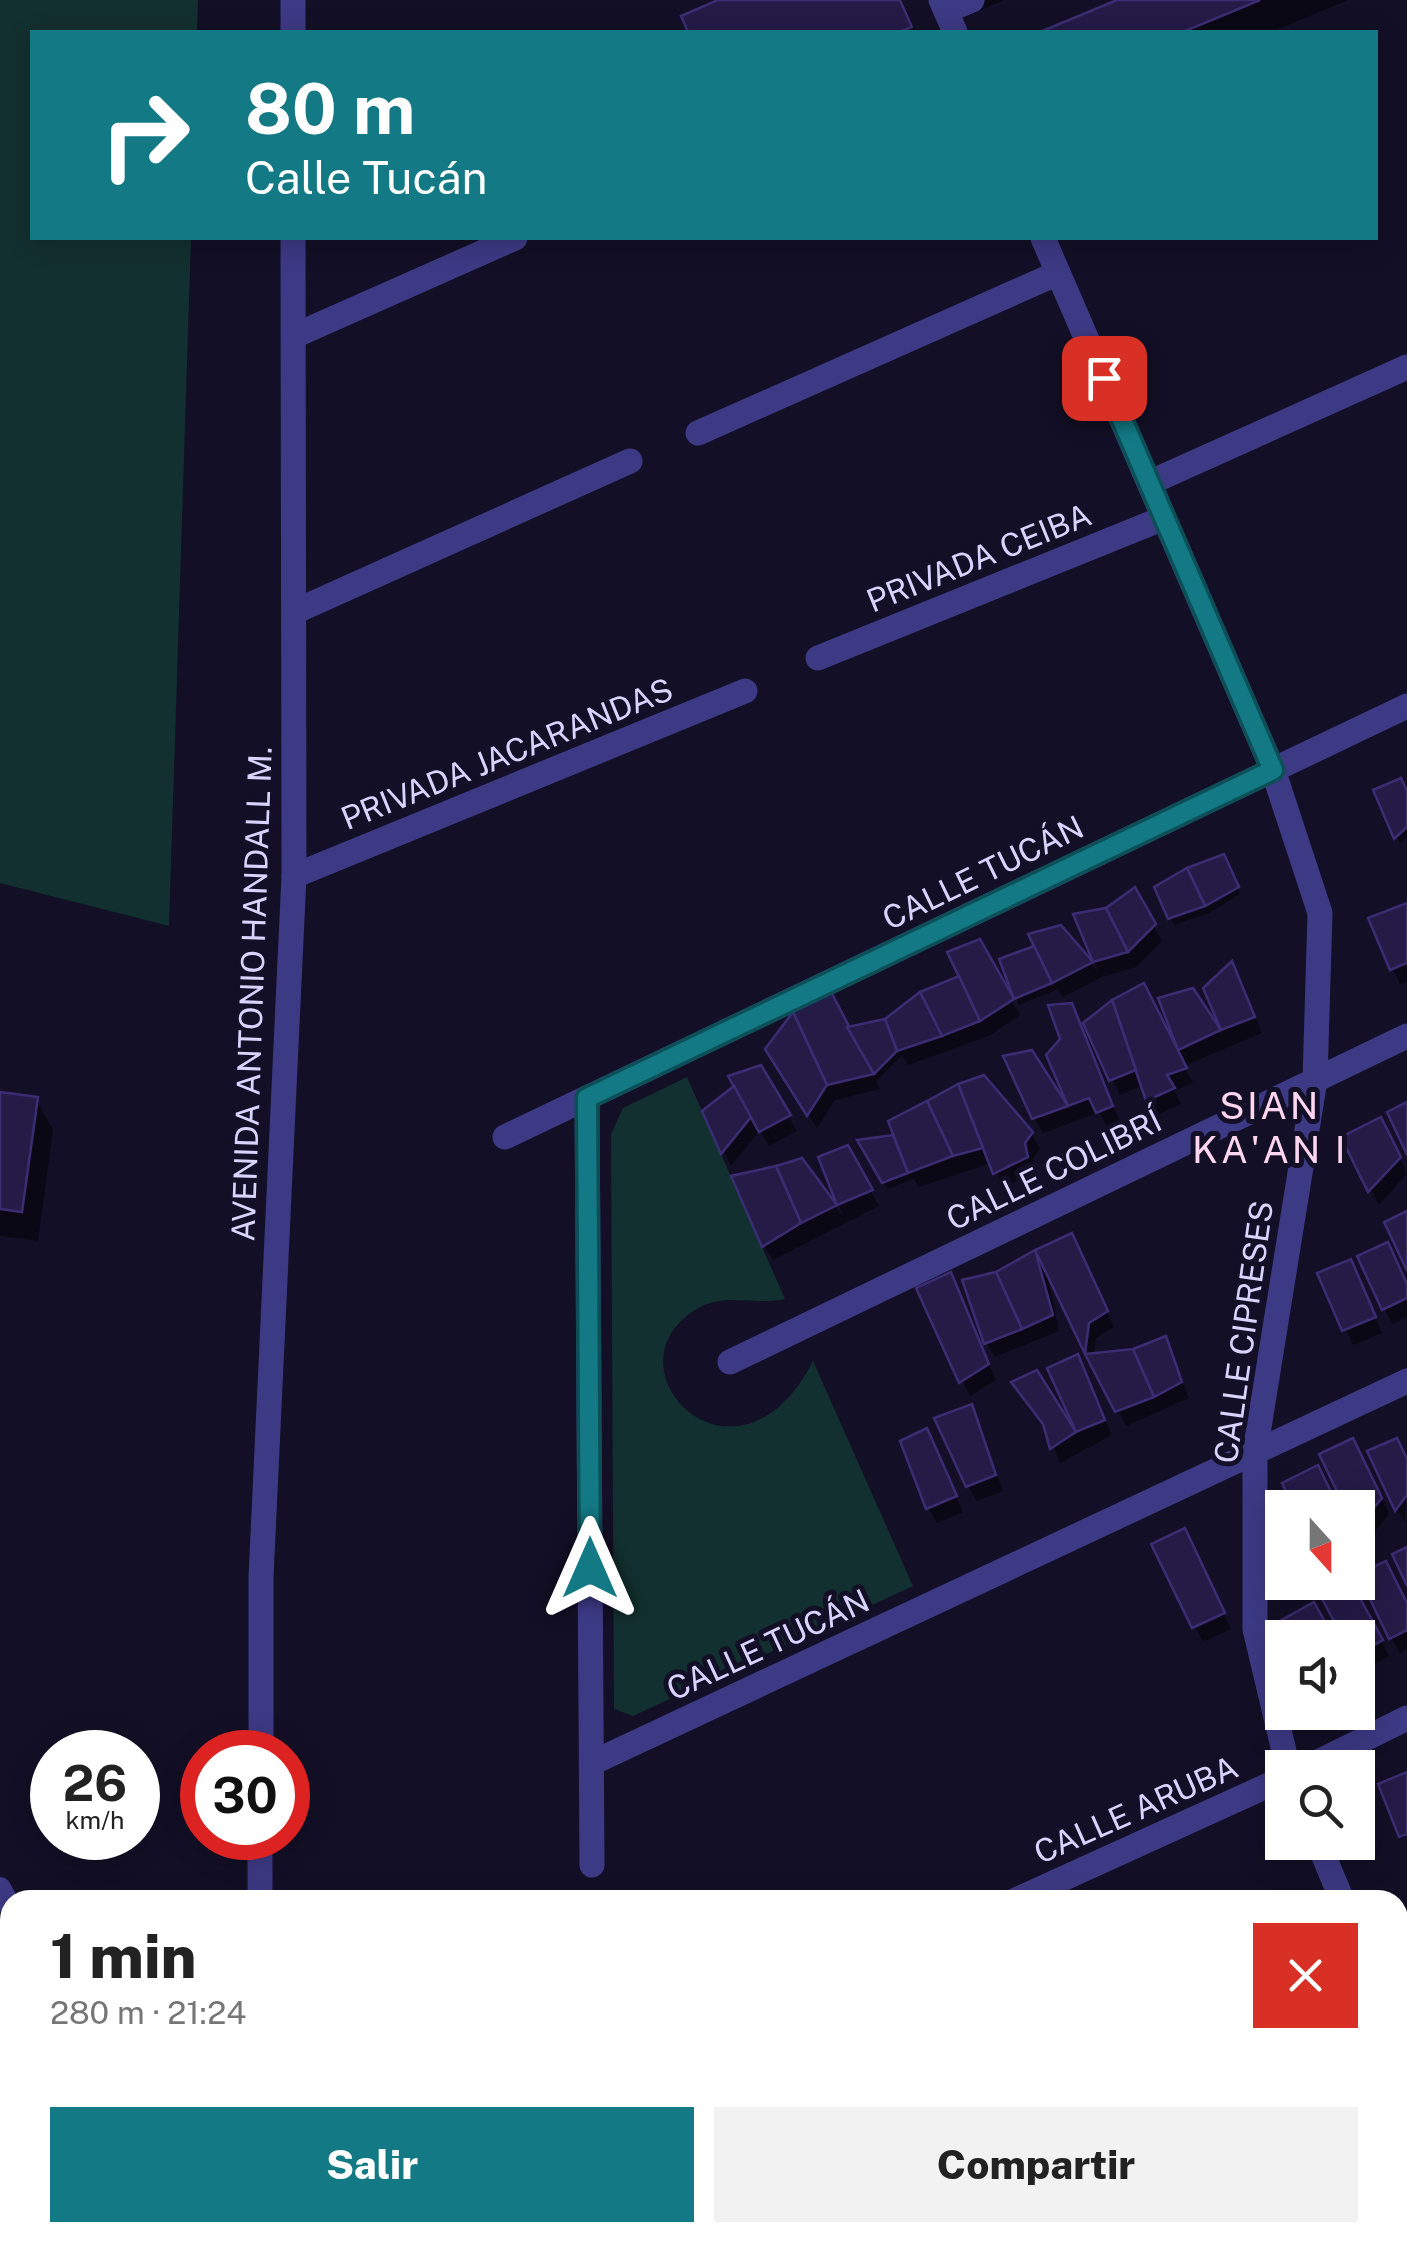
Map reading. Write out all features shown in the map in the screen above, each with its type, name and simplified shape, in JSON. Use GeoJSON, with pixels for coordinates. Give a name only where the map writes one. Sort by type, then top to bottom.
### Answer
{"type":"FeatureCollection","features":[{"type":"Feature","properties":{"kind":"street"},"geometry":{"type":"LineString","coordinates":[[293,0],[293,30]]}},
{"type":"Feature","properties":{"kind":"street"},"geometry":{"type":"LineString","coordinates":[[947,14],[972,0]]}},
{"type":"Feature","properties":{"kind":"street","name":"AVENIDA ANTONIO HANDALL M."},"geometry":{"type":"LineString","coordinates":[[260,1730],[261,1577],[294,876],[294,240]]}},
{"type":"Feature","properties":{"kind":"street"},"geometry":{"type":"LineString","coordinates":[[294,336],[510,240]]}},
{"type":"Feature","properties":{"kind":"street","name":"CALLE CIPRESES"},"geometry":{"type":"LineString","coordinates":[[1050,240],[1058,273],[1273,770],[1320,913],[1316,1080],[1255,1452],[1254,1629],[1284,1750]]}},
{"type":"Feature","properties":{"kind":"street"},"geometry":{"type":"LineString","coordinates":[[698,434],[1058,273]]}},
{"type":"Feature","properties":{"kind":"street"},"geometry":{"type":"LineString","coordinates":[[1149,484],[1407,367]]}},
{"type":"Feature","properties":{"kind":"street"},"geometry":{"type":"LineString","coordinates":[[294,612],[630,461]]}},
{"type":"Feature","properties":{"kind":"street","name":"PRIVADA CEIBA"},"geometry":{"type":"LineString","coordinates":[[818,658],[1164,518]]}},
{"type":"Feature","properties":{"kind":"street","name":"PRIVADA JACARANDAS"},"geometry":{"type":"LineString","coordinates":[[294,876],[745,691]]}},
{"type":"Feature","properties":{"kind":"street","name":"CALLE TUCÁN"},"geometry":{"type":"LineString","coordinates":[[505,1137],[1407,706]]}},
{"type":"Feature","properties":{"kind":"street","name":"CALLE COLIBRÍ"},"geometry":{"type":"LineString","coordinates":[[730,1362],[1407,1036]]}},
{"type":"Feature","properties":{"kind":"street"},"geometry":{"type":"LineString","coordinates":[[587,1098],[592,1865]]}},
{"type":"Feature","properties":{"kind":"street","name":"CALLE TUCÁN"},"geometry":{"type":"LineString","coordinates":[[592,1763],[1407,1381]]}},
{"type":"Feature","properties":{"kind":"street"},"geometry":{"type":"LineString","coordinates":[[1342,1750],[1407,1718]]}},
{"type":"Feature","properties":{"kind":"street","name":"CALLE ARUBA"},"geometry":{"type":"LineString","coordinates":[[1038,1890],[1265,1787]]}},
{"type":"Feature","properties":{"kind":"street"},"geometry":{"type":"LineString","coordinates":[[260,1860],[260,1890]]}},
{"type":"Feature","properties":{"kind":"street"},"geometry":{"type":"LineString","coordinates":[[1325,1860],[1338,1890]]}},
{"type":"Feature","properties":{"kind":"green space"},"geometry":{"type":"Polygon","coordinates":[[[0,0],[198,0],[197,30],[30,30],[30,240],[191,240],[169,926],[0,883],[0,0]]]}},
{"type":"Feature","properties":{"kind":"green space"},"geometry":{"type":"Polygon","coordinates":[[[687,1077],[785,1299],[717,1301],[695,1310],[670,1335],[663,1364],[671,1391],[691,1413],[718,1425],[750,1423],[783,1403],[813,1361],[913,1586],[633,1716],[614,1709],[611,1134],[623,1108],[687,1077]]]}},
{"type":"Feature","properties":{"kind":"building"},"geometry":{"type":"Polygon","coordinates":[[[718,0],[900,0],[912,27],[687,30],[681,16],[718,0]]]}},
{"type":"Feature","properties":{"kind":"building"},"geometry":{"type":"Polygon","coordinates":[[[1117,0],[1260,0],[1188,30],[1045,30],[1117,0]]]}},
{"type":"Feature","properties":{"kind":"building"},"geometry":{"type":"Polygon","coordinates":[[[1401,778],[1407,791],[1407,827],[1394,839],[1373,790],[1401,778]]]}},
{"type":"Feature","properties":{"kind":"building"},"geometry":{"type":"Polygon","coordinates":[[[1224,854],[1239,887],[1205,906],[1187,868],[1224,854]]]}},
{"type":"Feature","properties":{"kind":"building"},"geometry":{"type":"Polygon","coordinates":[[[1187,868],[1205,906],[1168,919],[1154,887],[1187,868]]]}},
{"type":"Feature","properties":{"kind":"building"},"geometry":{"type":"Polygon","coordinates":[[[1135,887],[1156,924],[1128,952],[1106,908],[1135,887]]]}},
{"type":"Feature","properties":{"kind":"building"},"geometry":{"type":"Polygon","coordinates":[[[1407,903],[1407,963],[1390,970],[1368,918],[1407,903]]]}},
{"type":"Feature","properties":{"kind":"building"},"geometry":{"type":"Polygon","coordinates":[[[1106,908],[1128,952],[1093,962],[1073,914],[1106,908]]]}},
{"type":"Feature","properties":{"kind":"building"},"geometry":{"type":"Polygon","coordinates":[[[1061,925],[1093,962],[1052,983],[1028,934],[1061,925]]]}},
{"type":"Feature","properties":{"kind":"building"},"geometry":{"type":"Polygon","coordinates":[[[980,939],[1014,999],[980,1021],[947,952],[980,939]]]}},
{"type":"Feature","properties":{"kind":"building"},"geometry":{"type":"Polygon","coordinates":[[[1034,946],[1052,983],[1014,999],[999,959],[1034,946]]]}},
{"type":"Feature","properties":{"kind":"building"},"geometry":{"type":"Polygon","coordinates":[[[1232,961],[1255,1017],[1221,1030],[1203,988],[1232,961]]]}},
{"type":"Feature","properties":{"kind":"building"},"geometry":{"type":"Polygon","coordinates":[[[959,976],[980,1021],[942,1036],[920,992],[959,976]]]}},
{"type":"Feature","properties":{"kind":"building"},"geometry":{"type":"Polygon","coordinates":[[[1144,983],[1187,1068],[1167,1075],[1175,1088],[1146,1101],[1112,1000],[1144,983]]]}},
{"type":"Feature","properties":{"kind":"building"},"geometry":{"type":"Polygon","coordinates":[[[829,988],[874,1074],[827,1085],[793,1012],[829,988]]]}},
{"type":"Feature","properties":{"kind":"building"},"geometry":{"type":"Polygon","coordinates":[[[1193,988],[1221,1030],[1178,1050],[1158,998],[1193,988]]]}},
{"type":"Feature","properties":{"kind":"building"},"geometry":{"type":"Polygon","coordinates":[[[920,992],[942,1036],[897,1051],[885,1019],[920,992]]]}},
{"type":"Feature","properties":{"kind":"building"},"geometry":{"type":"Polygon","coordinates":[[[1112,1000],[1136,1070],[1109,1081],[1083,1023],[1112,1000]]]}},
{"type":"Feature","properties":{"kind":"building"},"geometry":{"type":"Polygon","coordinates":[[[1072,1003],[1113,1106],[1096,1113],[1089,1098],[1068,1106],[1046,1055],[1060,1039],[1048,1005],[1072,1003]]]}},
{"type":"Feature","properties":{"kind":"building"},"geometry":{"type":"Polygon","coordinates":[[[793,1012],[827,1085],[807,1116],[765,1049],[793,1012]]]}},
{"type":"Feature","properties":{"kind":"building"},"geometry":{"type":"Polygon","coordinates":[[[885,1019],[897,1051],[874,1074],[847,1027],[885,1019]]]}},
{"type":"Feature","properties":{"kind":"building"},"geometry":{"type":"Polygon","coordinates":[[[1032,1050],[1068,1106],[1032,1119],[1003,1056],[1032,1050]]]}},
{"type":"Feature","properties":{"kind":"building"},"geometry":{"type":"Polygon","coordinates":[[[761,1065],[791,1115],[759,1132],[728,1076],[761,1065]]]}},
{"type":"Feature","properties":{"kind":"building"},"geometry":{"type":"Polygon","coordinates":[[[984,1075],[1033,1132],[1025,1143],[1028,1157],[993,1174],[958,1084],[984,1075]]]}},
{"type":"Feature","properties":{"kind":"building"},"geometry":{"type":"Polygon","coordinates":[[[958,1084],[983,1148],[953,1156],[927,1101],[958,1084]]]}},
{"type":"Feature","properties":{"kind":"building"},"geometry":{"type":"Polygon","coordinates":[[[734,1086],[751,1117],[721,1154],[702,1111],[734,1086]]]}},
{"type":"Feature","properties":{"kind":"building"},"geometry":{"type":"Polygon","coordinates":[[[0,1092],[38,1097],[22,1212],[0,1209],[0,1092]]]}},
{"type":"Feature","properties":{"kind":"building"},"geometry":{"type":"Polygon","coordinates":[[[927,1101],[953,1156],[908,1173],[888,1121],[927,1101]]]}},
{"type":"Feature","properties":{"kind":"building"},"geometry":{"type":"Polygon","coordinates":[[[1407,1102],[1407,1155],[1387,1112],[1407,1102]]]}},
{"type":"Feature","properties":{"kind":"building"},"geometry":{"type":"Polygon","coordinates":[[[1381,1117],[1401,1157],[1368,1192],[1341,1137],[1381,1117]]]}},
{"type":"Feature","properties":{"kind":"building"},"geometry":{"type":"Polygon","coordinates":[[[893,1135],[908,1173],[882,1183],[857,1140],[893,1135]]]}},
{"type":"Feature","properties":{"kind":"building"},"geometry":{"type":"Polygon","coordinates":[[[848,1145],[873,1190],[837,1205],[818,1157],[848,1145]]]}},
{"type":"Feature","properties":{"kind":"building"},"geometry":{"type":"Polygon","coordinates":[[[802,1158],[837,1205],[801,1223],[776,1166],[802,1158]]]}},
{"type":"Feature","properties":{"kind":"building"},"geometry":{"type":"Polygon","coordinates":[[[776,1166],[801,1223],[762,1247],[731,1176],[776,1166]]]}},
{"type":"Feature","properties":{"kind":"building"},"geometry":{"type":"Polygon","coordinates":[[[1407,1211],[1407,1271],[1384,1222],[1407,1211]]]}},
{"type":"Feature","properties":{"kind":"building"},"geometry":{"type":"Polygon","coordinates":[[[1072,1233],[1108,1311],[1089,1323],[1085,1354],[1035,1250],[1072,1233]]]}},
{"type":"Feature","properties":{"kind":"building"},"geometry":{"type":"Polygon","coordinates":[[[1388,1242],[1407,1284],[1407,1298],[1382,1310],[1357,1256],[1388,1242]]]}},
{"type":"Feature","properties":{"kind":"building"},"geometry":{"type":"Polygon","coordinates":[[[1035,1250],[1053,1315],[1022,1329],[996,1272],[1035,1250]]]}},
{"type":"Feature","properties":{"kind":"building"},"geometry":{"type":"Polygon","coordinates":[[[1351,1259],[1376,1317],[1342,1331],[1317,1273],[1351,1259]]]}},
{"type":"Feature","properties":{"kind":"building"},"geometry":{"type":"Polygon","coordinates":[[[951,1272],[989,1364],[959,1383],[916,1288],[951,1272]]]}},
{"type":"Feature","properties":{"kind":"building"},"geometry":{"type":"Polygon","coordinates":[[[996,1272],[1022,1329],[984,1344],[962,1280],[996,1272]]]}},
{"type":"Feature","properties":{"kind":"building"},"geometry":{"type":"Polygon","coordinates":[[[1166,1336],[1182,1382],[1154,1397],[1133,1349],[1166,1336]]]}},
{"type":"Feature","properties":{"kind":"building"},"geometry":{"type":"Polygon","coordinates":[[[1133,1349],[1154,1397],[1115,1412],[1085,1354],[1133,1349]]]}},
{"type":"Feature","properties":{"kind":"building"},"geometry":{"type":"Polygon","coordinates":[[[1078,1354],[1105,1420],[1076,1432],[1047,1368],[1078,1354]]]}},
{"type":"Feature","properties":{"kind":"building"},"geometry":{"type":"Polygon","coordinates":[[[1037,1370],[1076,1432],[1050,1449],[1043,1424],[1011,1382],[1037,1370]]]}},
{"type":"Feature","properties":{"kind":"building"},"geometry":{"type":"Polygon","coordinates":[[[972,1404],[996,1475],[966,1487],[934,1418],[972,1404]]]}},
{"type":"Feature","properties":{"kind":"building"},"geometry":{"type":"Polygon","coordinates":[[[927,1428],[957,1496],[926,1509],[900,1441],[927,1428]]]}},
{"type":"Feature","properties":{"kind":"building"},"geometry":{"type":"Polygon","coordinates":[[[1353,1438],[1382,1498],[1375,1506],[1375,1490],[1336,1490],[1319,1454],[1353,1438]]]}},
{"type":"Feature","properties":{"kind":"building"},"geometry":{"type":"Polygon","coordinates":[[[1397,1438],[1407,1459],[1407,1495],[1395,1511],[1367,1451],[1397,1438]]]}},
{"type":"Feature","properties":{"kind":"building"},"geometry":{"type":"Polygon","coordinates":[[[1318,1465],[1330,1490],[1285,1490],[1282,1483],[1318,1465]]]}},
{"type":"Feature","properties":{"kind":"building"},"geometry":{"type":"Polygon","coordinates":[[[1185,1528],[1225,1613],[1192,1628],[1151,1544],[1185,1528]]]}},
{"type":"Feature","properties":{"kind":"building"},"geometry":{"type":"Polygon","coordinates":[[[1407,1547],[1407,1586],[1392,1554],[1407,1547]]]}},
{"type":"Feature","properties":{"kind":"building"},"geometry":{"type":"Polygon","coordinates":[[[1386,1561],[1407,1603],[1407,1630],[1389,1639],[1370,1600],[1375,1600],[1375,1566],[1386,1561]]]}},
{"type":"Feature","properties":{"kind":"building"},"geometry":{"type":"Polygon","coordinates":[[[1323,1600],[1361,1600],[1372,1620],[1333,1620],[1323,1600]]]}},
{"type":"Feature","properties":{"kind":"building"},"geometry":{"type":"Polygon","coordinates":[[[1314,1602],[1324,1620],[1282,1620],[1314,1602]]]}},
{"type":"Feature","properties":{"kind":"building"},"geometry":{"type":"Polygon","coordinates":[[[1375,1626],[1383,1640],[1375,1644],[1375,1626]]]}},
{"type":"Feature","properties":{"kind":"building"},"geometry":{"type":"Polygon","coordinates":[[[1407,1772],[1407,1834],[1399,1837],[1378,1784],[1407,1772]]]}},
{"type":"Feature","properties":{"kind":"district","name":"SIAN KA'AN I"},"geometry":{"type":"Point","coordinates":[1270,1128]}},
{"type":"Feature","properties":{"kind":"route"},"geometry":{"type":"LineString","coordinates":[[590,1568],[587,1098],[1273,770],[1104,378]]}}]}
